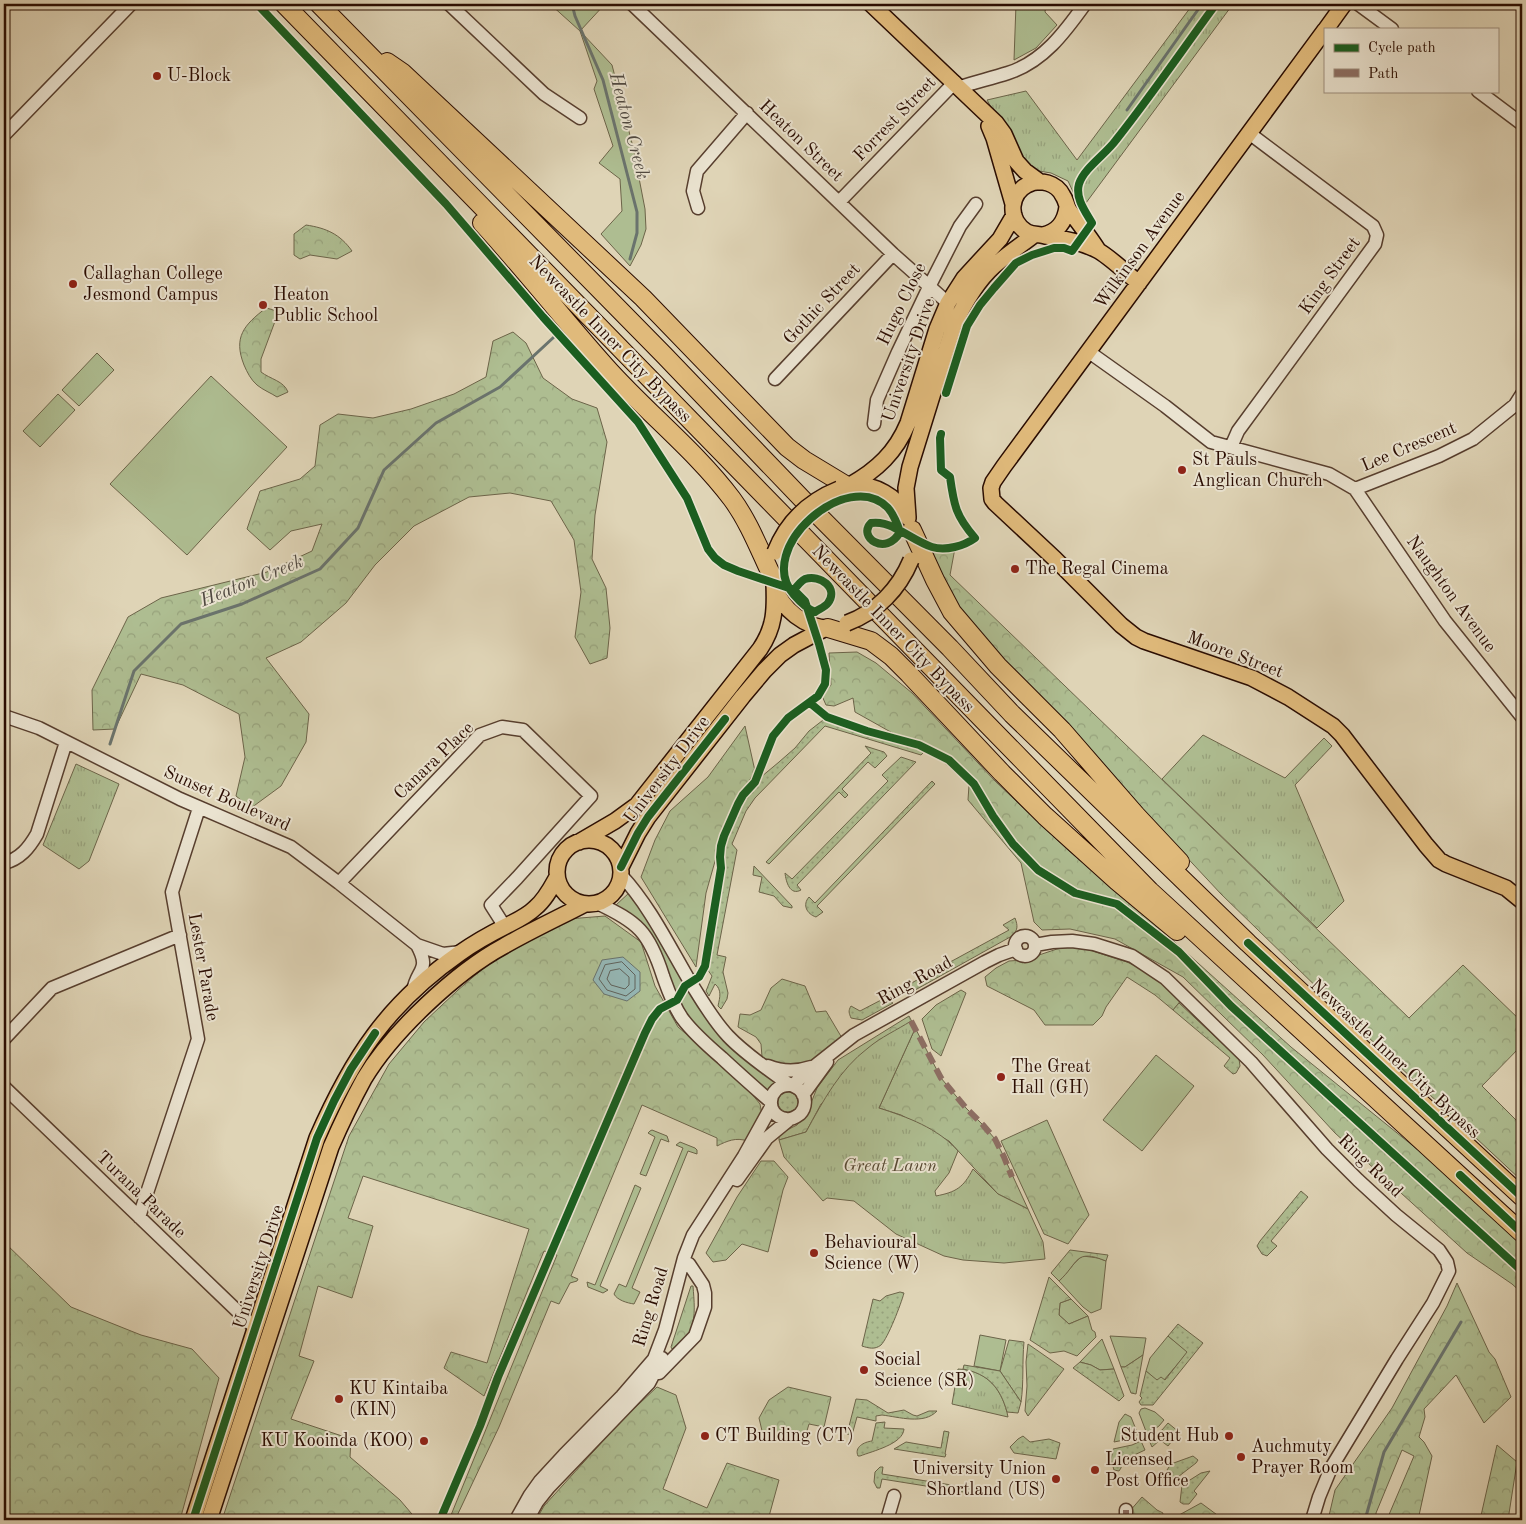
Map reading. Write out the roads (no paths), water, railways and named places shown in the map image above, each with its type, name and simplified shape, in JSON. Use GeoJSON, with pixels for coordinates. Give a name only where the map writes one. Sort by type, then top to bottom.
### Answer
{"type":"FeatureCollection","features":[{"type":"Feature","properties":{"kind":"highway","name":"Newcastle Inner City Bypass"},"geometry":{"type":"LineString","coordinates":[[284,4],[1150,891],[1522,1233]]}},
{"type":"Feature","properties":{"kind":"highway","name":"Newcastle Inner City Bypass"},"geometry":{"type":"LineString","coordinates":[[319,4],[950,648],[1012,714],[1248,943],[1522,1197]]}},
{"type":"Feature","properties":{"kind":"highway"},"geometry":{"type":"LineString","coordinates":[[353,38],[403,73],[553,212],[643,298],[787,447],[845,487]]}},
{"type":"Feature","properties":{"kind":"highway"},"geometry":{"type":"LineString","coordinates":[[401,124],[435,172],[537,286],[606,367],[684,445],[733,500],[773,580]]}},
{"type":"Feature","properties":{"kind":"highway"},"geometry":{"type":"LineString","coordinates":[[910,524],[935,580],[952,612],[998,666],[1062,730],[1136,815],[1202,885],[1248,943]]}},
{"type":"Feature","properties":{"kind":"highway"},"geometry":{"type":"LineString","coordinates":[[827,628],[871,641],[887,653],[910,674],[1002,773],[1074,842],[1205,955],[1307,1036]]}},
{"type":"Feature","properties":{"kind":"main road"},"geometry":{"type":"LineString","coordinates":[[871,4],[996,122],[1004,134],[1016,161],[1040,182]]}},
{"type":"Feature","properties":{"kind":"main road","name":"Wilkinson Avenue"},"geometry":{"type":"LineString","coordinates":[[1326,28],[1344,4]]}},
{"type":"Feature","properties":{"kind":"main road","name":"Wilkinson Avenue"},"geometry":{"type":"LineString","coordinates":[[991,495],[993,482],[1324,30]]}},
{"type":"Feature","properties":{"kind":"main road"},"geometry":{"type":"LineString","coordinates":[[981,108],[994,138],[1019,226],[1023,230],[1039,235],[1076,242],[1098,250],[1139,283]]}},
{"type":"Feature","properties":{"kind":"main road"},"geometry":{"type":"LineString","coordinates":[[1014,210],[1016,195],[1023,188],[1031,183],[1050,184],[1059,189],[1067,207],[1098,250]]}},
{"type":"Feature","properties":{"kind":"main road"},"geometry":{"type":"LineString","coordinates":[[1039,235],[1052,232],[1060,226],[1065,218],[1067,207]]}},
{"type":"Feature","properties":{"kind":"main road","name":"University Drive"},"geometry":{"type":"LineString","coordinates":[[845,487],[871,472],[884,461],[902,438],[937,329],[948,303],[974,267],[1000,239],[1014,210]]}},
{"type":"Feature","properties":{"kind":"main road","name":"University Drive"},"geometry":{"type":"LineString","coordinates":[[910,524],[906,488],[909,472],[954,325],[964,304],[992,267],[1039,235]]}},
{"type":"Feature","properties":{"kind":"main road"},"geometry":{"type":"LineString","coordinates":[[866,486],[888,495],[899,503],[910,524],[914,547],[911,560],[902,579],[886,599],[859,619],[827,628],[811,624],[797,617],[782,601],[773,580],[775,552],[786,531],[800,513],[818,498],[845,487],[866,486]]}},
{"type":"Feature","properties":{"kind":"main road","name":"Moore Street"},"geometry":{"type":"LineString","coordinates":[[991,495],[992,500],[1000,509],[1129,632],[1144,641],[1268,685],[1323,718],[1342,735],[1439,860],[1454,868],[1506,888],[1522,901]]}},
{"type":"Feature","properties":{"kind":"main road","name":"University Drive"},"geometry":{"type":"LineString","coordinates":[[578,842],[616,821],[637,805],[760,649],[768,635],[773,620],[773,580]]}},
{"type":"Feature","properties":{"kind":"main road","name":"University Drive"},"geometry":{"type":"LineString","coordinates":[[621,871],[638,833],[648,817],[742,696],[780,655],[794,645],[827,628]]}},
{"type":"Feature","properties":{"kind":"main road"},"geometry":{"type":"LineString","coordinates":[[588,840],[605,844],[613,850],[618,858],[621,871],[618,884],[606,899],[591,903],[579,902],[569,897],[561,888],[557,877],[557,866],[561,855],[578,842],[588,840]]}},
{"type":"Feature","properties":{"kind":"main road","name":"University Drive"},"geometry":{"type":"LineString","coordinates":[[193,1520],[317,1138],[351,1069],[375,1033],[413,991],[461,952],[520,919],[535,908],[542,901],[557,877]]}},
{"type":"Feature","properties":{"kind":"main road","name":"University Drive"},"geometry":{"type":"LineString","coordinates":[[209,1520],[331,1147],[365,1077],[388,1046],[414,1017],[466,970],[503,946],[591,903]]}},
{"type":"Feature","properties":{"kind":"street"},"geometry":{"type":"LineString","coordinates":[[4,135],[131,4]]}},
{"type":"Feature","properties":{"kind":"street"},"geometry":{"type":"LineString","coordinates":[[449,4],[544,94],[580,118]]}},
{"type":"Feature","properties":{"kind":"street","name":"Heaton Street"},"geometry":{"type":"LineString","coordinates":[[632,4],[893,254],[948,303]]}},
{"type":"Feature","properties":{"kind":"street"},"geometry":{"type":"LineString","coordinates":[[957,85],[1010,72],[1032,62],[1053,45],[1073,22],[1085,4]]}},
{"type":"Feature","properties":{"kind":"street"},"geometry":{"type":"LineString","coordinates":[[1358,4],[1391,28]]}},
{"type":"Feature","properties":{"kind":"street","name":"Forrest Street"},"geometry":{"type":"LineString","coordinates":[[839,202],[957,85]]}},
{"type":"Feature","properties":{"kind":"street"},"geometry":{"type":"LineString","coordinates":[[1479,92],[1522,124]]}},
{"type":"Feature","properties":{"kind":"street"},"geometry":{"type":"LineString","coordinates":[[698,208],[693,191],[697,172],[747,113]]}},
{"type":"Feature","properties":{"kind":"street","name":"King Street"},"geometry":{"type":"LineString","coordinates":[[1231,447],[1238,430],[1375,244],[1377,235],[1373,226],[1249,133]]}},
{"type":"Feature","properties":{"kind":"street","name":"Hugo Close"},"geometry":{"type":"LineString","coordinates":[[874,424],[877,400],[929,287],[960,226],[976,204]]}},
{"type":"Feature","properties":{"kind":"street","name":"Gothic Street"},"geometry":{"type":"LineString","coordinates":[[775,379],[893,254]]}},
{"type":"Feature","properties":{"kind":"street","name":"Lee Crescent"},"geometry":{"type":"LineString","coordinates":[[1089,352],[1165,406],[1211,442],[1329,474],[1355,489],[1439,456],[1473,439],[1515,405],[1522,394]]}},
{"type":"Feature","properties":{"kind":"street","name":"Naughton Avenue"},"geometry":{"type":"LineString","coordinates":[[1355,489],[1445,621],[1522,717]]}},
{"type":"Feature","properties":{"kind":"street","name":"Sunset Boulevard"},"geometry":{"type":"LineString","coordinates":[[4,716],[39,728],[199,808],[291,847],[417,945],[442,954],[461,952]]}},
{"type":"Feature","properties":{"kind":"street","name":"Canara Place"},"geometry":{"type":"LineString","coordinates":[[339,883],[480,735],[502,727],[523,730],[591,796],[491,905],[505,926]]}},
{"type":"Feature","properties":{"kind":"street"},"geometry":{"type":"LineString","coordinates":[[4,863],[23,854],[37,834],[66,742]]}},
{"type":"Feature","properties":{"kind":"street","name":"Lester Parade"},"geometry":{"type":"LineString","coordinates":[[139,1217],[198,1038],[172,892],[199,808]]}},
{"type":"Feature","properties":{"kind":"street"},"geometry":{"type":"LineString","coordinates":[[621,871],[652,916],[712,1018],[728,1036],[758,1062],[799,1089],[805,1104],[803,1110],[790,1119],[778,1116],[771,1104],[772,1095],[776,1089],[791,1085]]}},
{"type":"Feature","properties":{"kind":"street"},"geometry":{"type":"LineString","coordinates":[[591,903],[621,914],[637,926],[645,935],[657,956],[667,986],[681,1016],[705,1043],[771,1104]]}},
{"type":"Feature","properties":{"kind":"street"},"geometry":{"type":"LineString","coordinates":[[4,1039],[52,988],[180,935]]}},
{"type":"Feature","properties":{"kind":"street","name":"Ring Road"},"geometry":{"type":"LineString","coordinates":[[791,1085],[854,1035],[985,962],[1016,949],[1016,942],[1024,936],[1030,938],[1035,945],[1072,940],[1094,944],[1132,956],[1165,978],[1251,1062],[1327,1149],[1396,1215],[1439,1250],[1447,1262],[1449,1271],[1433,1303],[1331,1468],[1312,1520]]}},
{"type":"Feature","properties":{"kind":"street"},"geometry":{"type":"LineString","coordinates":[[413,991],[414,983],[420,975],[424,964],[417,945]]}},
{"type":"Feature","properties":{"kind":"street","name":"Ring Road"},"geometry":{"type":"LineString","coordinates":[[803,1095],[836,1050]]}},
{"type":"Feature","properties":{"kind":"street"},"geometry":{"type":"LineString","coordinates":[[758,1062],[777,1070],[797,1071],[817,1065]]}},
{"type":"Feature","properties":{"kind":"street","name":"Turana Parade"},"geometry":{"type":"LineString","coordinates":[[4,1087],[255,1328]]}},
{"type":"Feature","properties":{"kind":"street","name":"Ring Road"},"geometry":{"type":"LineString","coordinates":[[516,1520],[530,1495],[552,1468],[622,1396],[654,1359],[665,1330],[684,1258],[693,1234],[744,1156],[771,1104]]}},
{"type":"Feature","properties":{"kind":"street","name":"Ring Road"},"geometry":{"type":"LineString","coordinates":[[527,1520],[537,1502],[549,1487],[649,1383],[664,1355],[689,1264],[697,1242],[719,1206],[768,1138],[790,1119]]}},
{"type":"Feature","properties":{"kind":"street"},"geometry":{"type":"LineString","coordinates":[[649,1383],[692,1341],[700,1324],[705,1307],[705,1293],[701,1281],[689,1264]]}},
{"type":"Feature","properties":{"kind":"street"},"geometry":{"type":"LineString","coordinates":[[887,1520],[894,1496]]}},
{"type":"Feature","properties":{"kind":"water"},"geometry":{"type":"Polygon","coordinates":[[[623,957],[640,972],[640,991],[627,1001],[604,994],[593,980],[602,960],[623,957]]]}},
{"type":"Feature","properties":{"kind":"waterway","name":"Heaton Creek"},"geometry":{"type":"LineString","coordinates":[[572,4],[575,16],[603,80],[637,212],[637,233],[630,259]]}},
{"type":"Feature","properties":{"kind":"waterway"},"geometry":{"type":"LineString","coordinates":[[1127,110],[1202,4]]}},
{"type":"Feature","properties":{"kind":"waterway","name":"Heaton Creek"},"geometry":{"type":"LineString","coordinates":[[110,744],[134,671],[181,624],[242,604],[320,569],[358,528],[384,470],[436,423],[500,387],[554,337]]}},
{"type":"Feature","properties":{"kind":"waterway"},"geometry":{"type":"LineString","coordinates":[[1365,1520],[1384,1452],[1461,1322]]}},
{"type":"Feature","properties":{"kind":"place","name":"U-Block"},"geometry":{"type":"Point","coordinates":[157,76]}},
{"type":"Feature","properties":{"kind":"place","name":"Callaghan College Jesmond Campus"},"geometry":{"type":"Point","coordinates":[73,284]}},
{"type":"Feature","properties":{"kind":"place","name":"Heaton Public School"},"geometry":{"type":"Point","coordinates":[263,305]}},
{"type":"Feature","properties":{"kind":"place","name":"St Pauls Anglican Church"},"geometry":{"type":"Point","coordinates":[1182,470]}},
{"type":"Feature","properties":{"kind":"place","name":"The Regal Cinema"},"geometry":{"type":"Point","coordinates":[1015,569]}},
{"type":"Feature","properties":{"kind":"place","name":"The Great Hall (GH)"},"geometry":{"type":"Point","coordinates":[1001,1077]}},
{"type":"Feature","properties":{"kind":"place","name":"Behavioural Science (W)"},"geometry":{"type":"Point","coordinates":[814,1253]}},
{"type":"Feature","properties":{"kind":"place","name":"Social Science (SR)"},"geometry":{"type":"Point","coordinates":[864,1370]}},
{"type":"Feature","properties":{"kind":"place","name":"KU Kintaiba (KIN)"},"geometry":{"type":"Point","coordinates":[339,1399]}},
{"type":"Feature","properties":{"kind":"place","name":"CT Building (CT)"},"geometry":{"type":"Point","coordinates":[705,1436]}},
{"type":"Feature","properties":{"kind":"place","name":"Student Hub"},"geometry":{"type":"Point","coordinates":[1229,1436]}},
{"type":"Feature","properties":{"kind":"place","name":"KU Kooinda (KOO)"},"geometry":{"type":"Point","coordinates":[424,1441]}},
{"type":"Feature","properties":{"kind":"place","name":"Auchmuty Prayer Room"},"geometry":{"type":"Point","coordinates":[1241,1457]}},
{"type":"Feature","properties":{"kind":"place","name":"Licensed Post Office"},"geometry":{"type":"Point","coordinates":[1095,1470]}},
{"type":"Feature","properties":{"kind":"place","name":"University Union Shortland (US)"},"geometry":{"type":"Point","coordinates":[1056,1479]}},
{"type":"Feature","properties":{"kind":"park label","name":"Great Lawn"},"geometry":{"type":"Point","coordinates":[890,1166]}}]}
